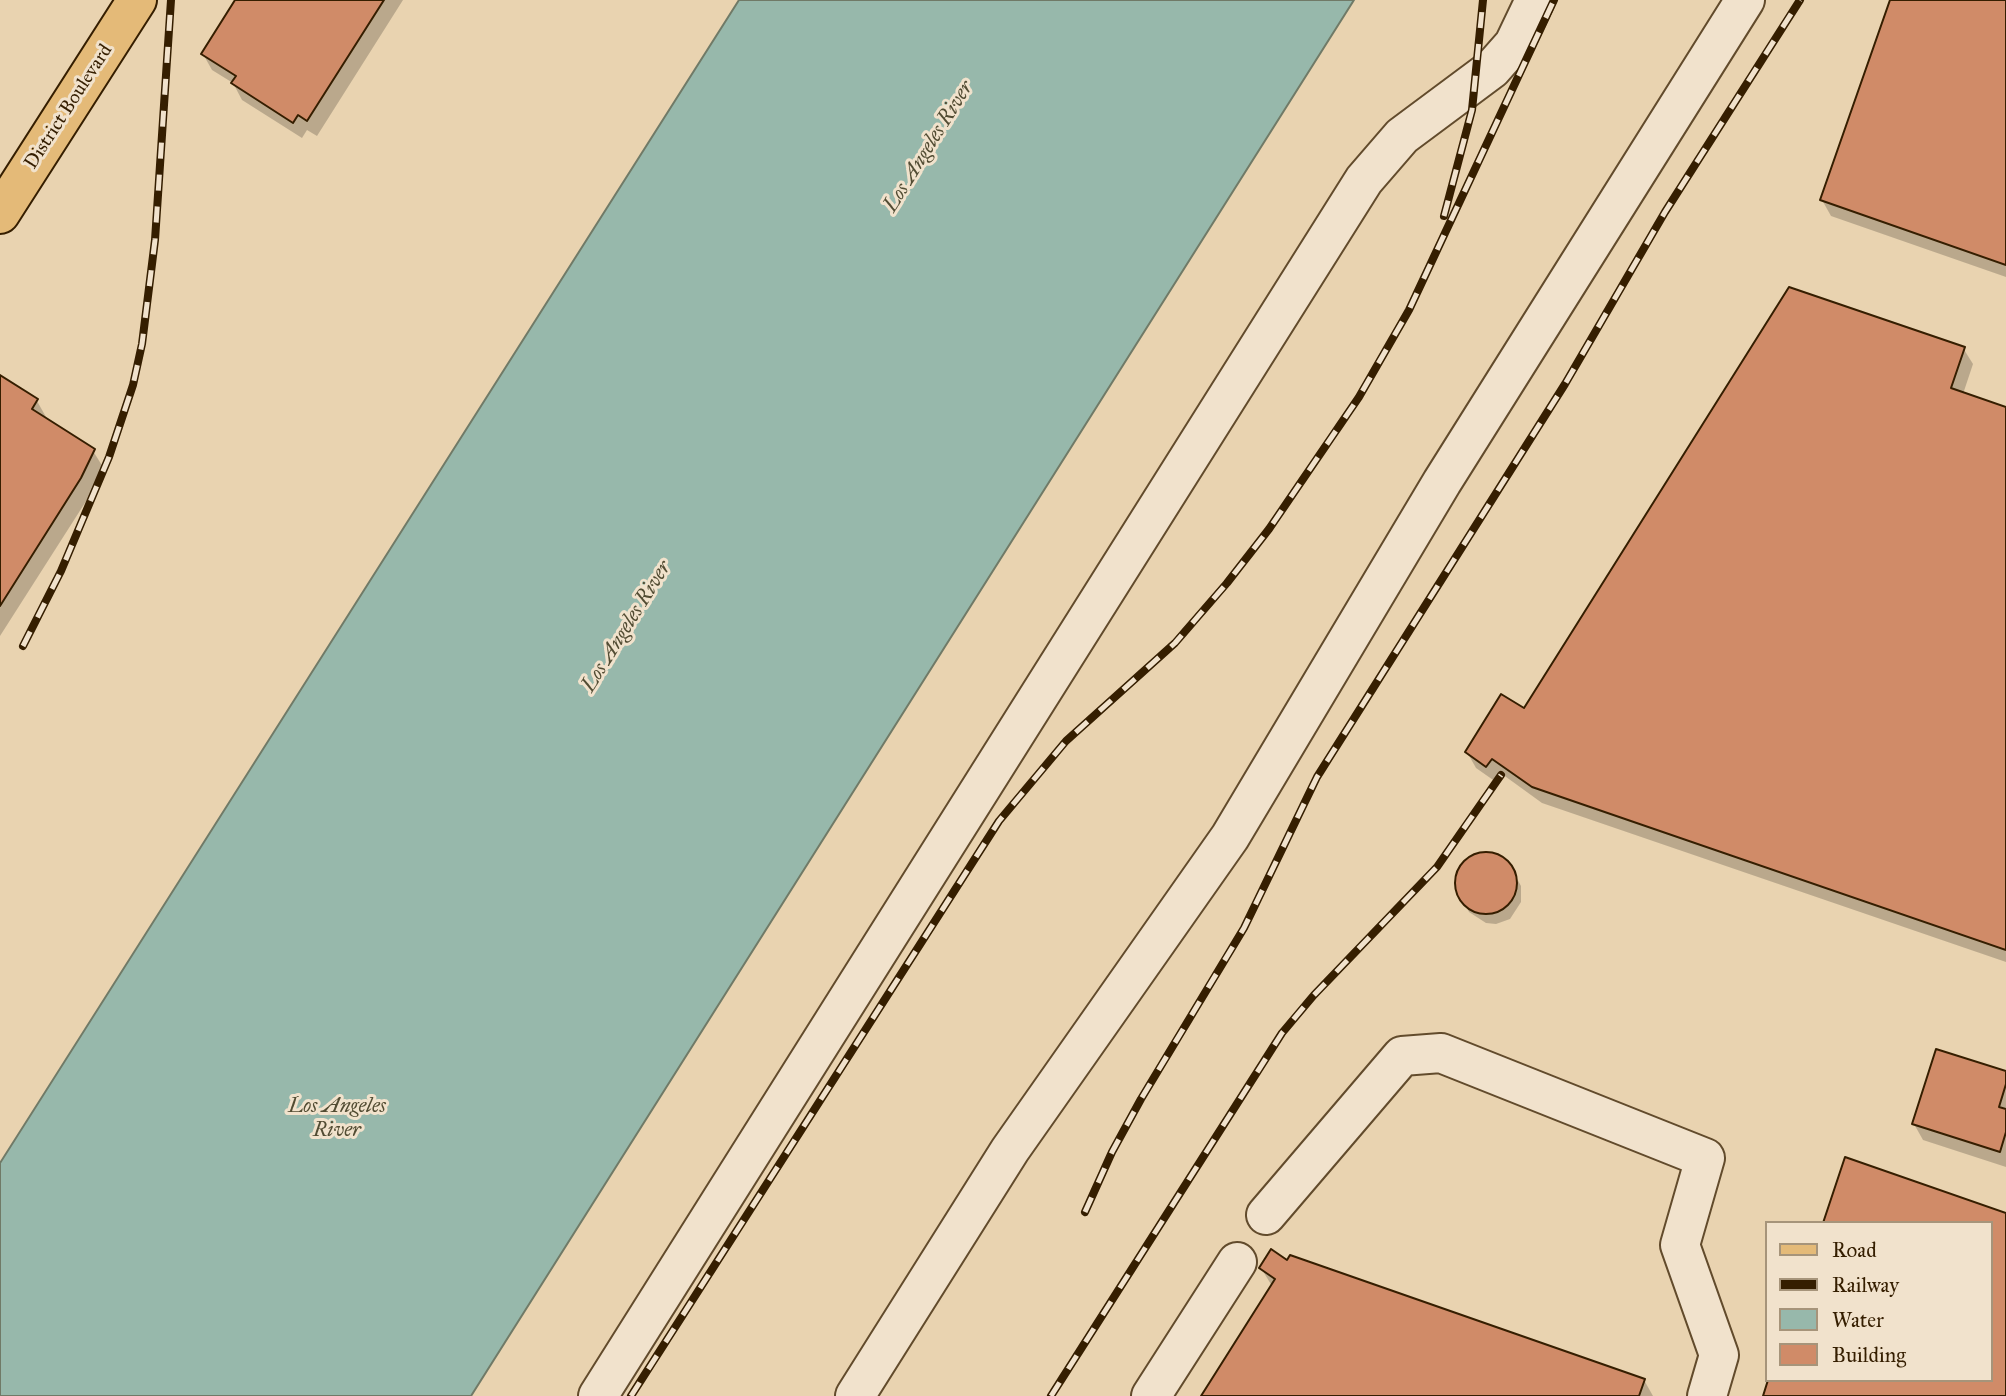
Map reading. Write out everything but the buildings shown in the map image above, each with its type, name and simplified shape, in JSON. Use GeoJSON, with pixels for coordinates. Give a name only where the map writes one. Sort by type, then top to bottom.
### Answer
{"type":"FeatureCollection","features":[{"type":"Feature","properties":{"kind":"main road","name":"District Boulevard"},"geometry":{"type":"LineString","coordinates":[[5,196],[137,0]]}},
{"type":"Feature","properties":{"kind":"lane"},"geometry":{"type":"LineString","coordinates":[[598,1396],[1364,180],[1402,135],[1492,69],[1514,44],[1535,0]]}},
{"type":"Feature","properties":{"kind":"lane"},"geometry":{"type":"LineString","coordinates":[[855,1396],[1010,1150],[1230,837],[1449,470],[1745,0]]}},
{"type":"Feature","properties":{"kind":"lane"},"geometry":{"type":"LineString","coordinates":[[1266,1215],[1402,1056],[1441,1053],[1705,1158],[1680,1244],[1719,1355],[1707,1396]]}},
{"type":"Feature","properties":{"kind":"lane"},"geometry":{"type":"LineString","coordinates":[[1151,1396],[1237,1262]]}},
{"type":"Feature","properties":{"kind":"water","name":"Los Angeles River"},"geometry":{"type":"Polygon","coordinates":[[[739,0],[1354,0],[471,1396],[0,1396],[0,1163],[739,0]]]}},
{"type":"Feature","properties":{"kind":"railway"},"geometry":{"type":"LineString","coordinates":[[23,646],[61,571],[109,457],[133,385],[142,344],[155,240],[171,0]]}},
{"type":"Feature","properties":{"kind":"railway"},"geometry":{"type":"LineString","coordinates":[[1444,216],[1472,110],[1483,0]]}},
{"type":"Feature","properties":{"kind":"railway"},"geometry":{"type":"LineString","coordinates":[[631,1396],[999,821],[1066,741],[1175,643],[1227,583],[1269,529],[1359,397],[1409,310],[1554,0]]}},
{"type":"Feature","properties":{"kind":"railway"},"geometry":{"type":"LineString","coordinates":[[1085,1212],[1112,1152],[1141,1099],[1244,928],[1317,777],[1565,384],[1665,212],[1800,0]]}},
{"type":"Feature","properties":{"kind":"railway"},"geometry":{"type":"LineString","coordinates":[[1051,1396],[1282,1033],[1314,995],[1437,867],[1501,775]]}}]}
